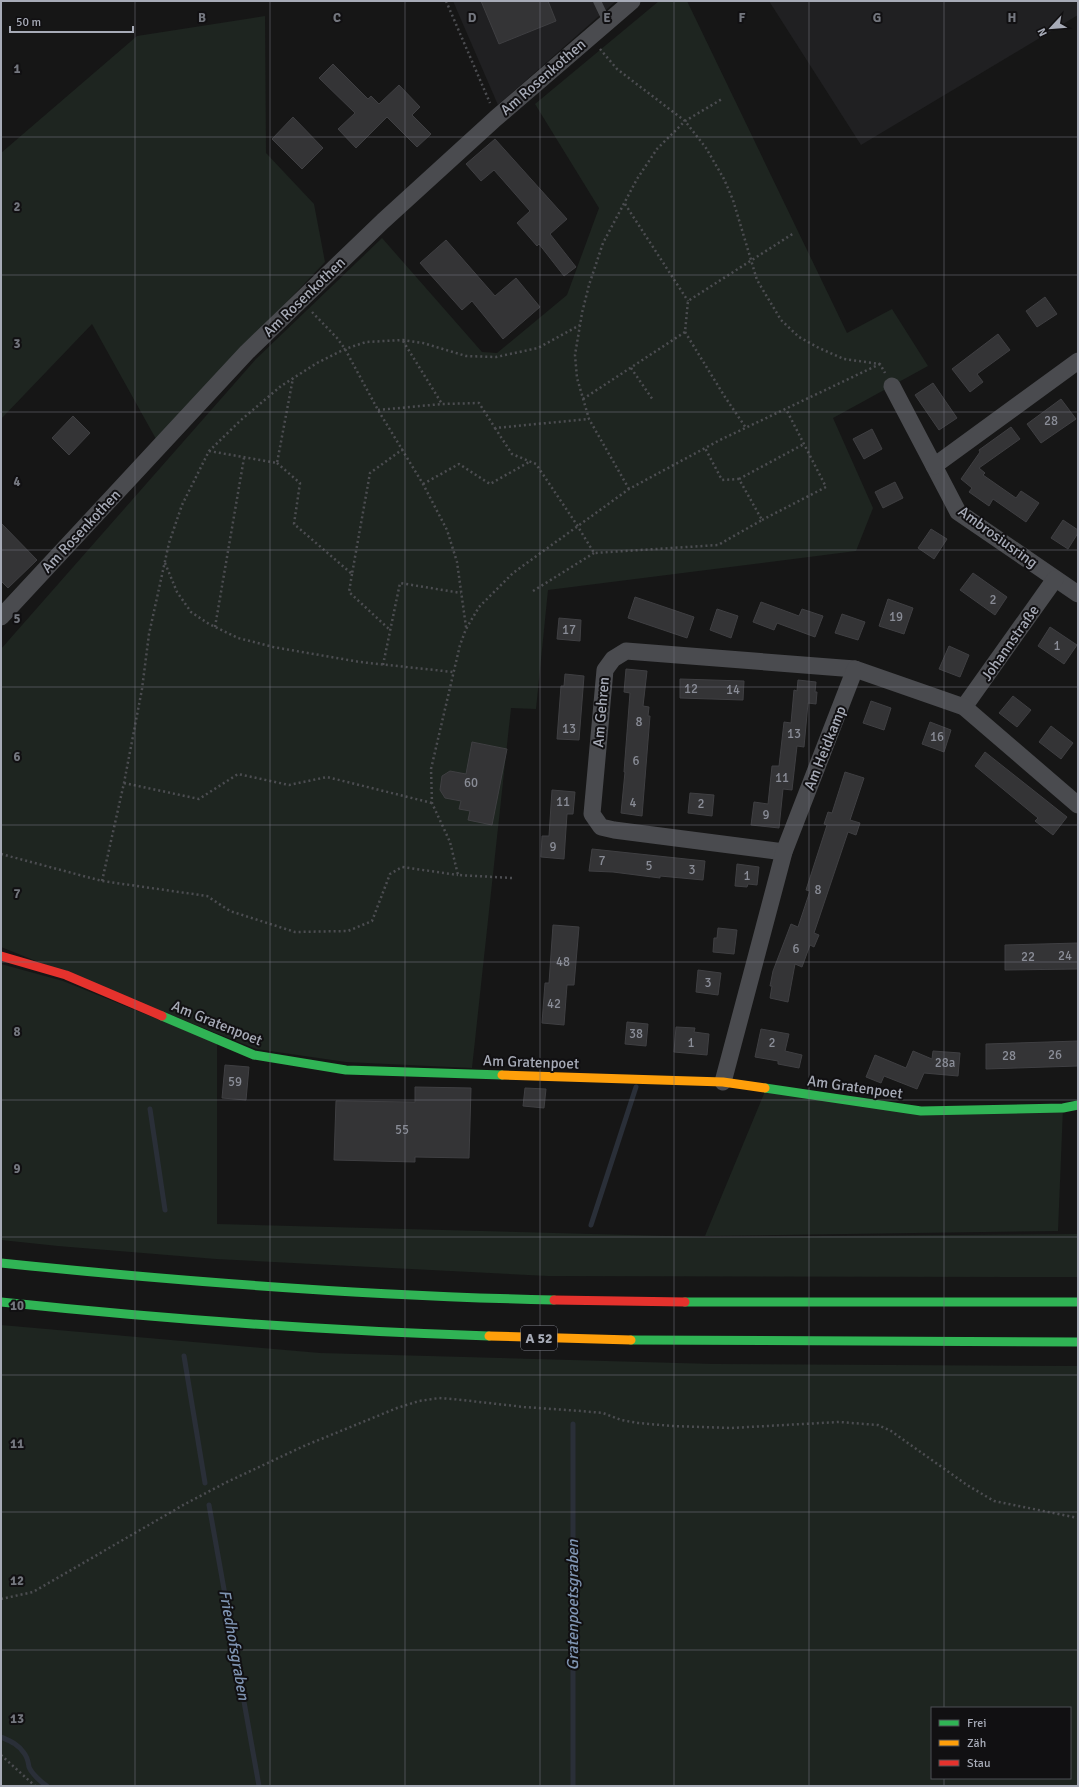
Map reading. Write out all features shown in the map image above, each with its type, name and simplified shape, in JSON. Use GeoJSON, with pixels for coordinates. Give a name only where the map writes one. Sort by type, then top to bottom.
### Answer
{"type":"FeatureCollection","features":[{"type":"Feature","properties":{"kind":"main road","name":"Am Gratenpoet"},"geometry":{"type":"LineString","coordinates":[[1,956],[66,975],[254,1055],[346,1070],[723,1082],[921,1111],[1063,1108],[1078,1104]]}},
{"type":"Feature","properties":{"kind":"main road"},"geometry":{"type":"LineString","coordinates":[[1,1263],[93,1273],[254,1287],[461,1297],[692,1301],[1078,1302]]}},
{"type":"Feature","properties":{"kind":"main road","name":"A 52"},"geometry":{"type":"LineString","coordinates":[[1,1302],[80,1312],[257,1326],[458,1337],[1078,1342]]}},
{"type":"Feature","properties":{"kind":"street","name":"Am Rosenkothen"},"geometry":{"type":"LineString","coordinates":[[1,618],[247,352],[300,300],[383,220],[496,118],[632,1]]}},
{"type":"Feature","properties":{"kind":"street"},"geometry":{"type":"LineString","coordinates":[[934,466],[1078,360]]}},
{"type":"Feature","properties":{"kind":"street","name":"Ambrosiusring"},"geometry":{"type":"LineString","coordinates":[[892,386],[958,512],[1078,594]]}},
{"type":"Feature","properties":{"kind":"street","name":"Johannstraße"},"geometry":{"type":"LineString","coordinates":[[964,707],[1055,579]]}},
{"type":"Feature","properties":{"kind":"street","name":"Am Gehren"},"geometry":{"type":"LineString","coordinates":[[784,852],[614,830],[601,827],[592,814],[605,670],[613,659],[626,651],[856,669]]}},
{"type":"Feature","properties":{"kind":"street"},"geometry":{"type":"LineString","coordinates":[[856,669],[964,707],[1078,805]]}},
{"type":"Feature","properties":{"kind":"street","name":"Am Heidkamp"},"geometry":{"type":"LineString","coordinates":[[723,1082],[784,852],[856,669]]}},
{"type":"Feature","properties":{"kind":"lane"},"geometry":{"type":"LineString","coordinates":[[597,1],[607,22]]}},
{"type":"Feature","properties":{"kind":"path"},"geometry":{"type":"LineString","coordinates":[[446,1],[496,118]]}},
{"type":"Feature","properties":{"kind":"path"},"geometry":{"type":"LineString","coordinates":[[588,38],[617,69],[685,121],[706,148],[724,179],[740,220],[750,261],[757,280],[768,301],[781,320],[799,337],[819,348],[844,358],[880,364]]}},
{"type":"Feature","properties":{"kind":"path"},"geometry":{"type":"LineString","coordinates":[[629,489],[589,420],[576,378],[575,355],[589,285],[603,243],[637,179],[657,149],[685,121],[722,99]]}},
{"type":"Feature","properties":{"kind":"path"},"geometry":{"type":"LineString","coordinates":[[624,204],[688,302],[685,332],[746,428]]}},
{"type":"Feature","properties":{"kind":"path"},"geometry":{"type":"LineString","coordinates":[[688,302],[794,233]]}},
{"type":"Feature","properties":{"kind":"path"},"geometry":{"type":"LineString","coordinates":[[300,300],[337,338],[345,349],[378,410],[423,484],[447,530],[457,562],[466,628]]}},
{"type":"Feature","properties":{"kind":"path"},"geometry":{"type":"LineString","coordinates":[[102,881],[124,784],[142,689],[149,634],[164,562],[182,505],[209,451],[241,420],[294,378],[317,363],[345,349],[366,342],[403,340],[423,343],[466,356],[496,357],[538,348],[580,325]]}},
{"type":"Feature","properties":{"kind":"path"},"geometry":{"type":"LineString","coordinates":[[583,399],[685,332]]}},
{"type":"Feature","properties":{"kind":"path"},"geometry":{"type":"LineString","coordinates":[[403,340],[442,404]]}},
{"type":"Feature","properties":{"kind":"path"},"geometry":{"type":"LineString","coordinates":[[880,364],[892,386]]}},
{"type":"Feature","properties":{"kind":"path"},"geometry":{"type":"LineString","coordinates":[[458,875],[450,842],[432,803],[431,769],[453,672],[466,628],[479,607],[513,573],[577,525],[629,489],[705,448],[880,364]]}},
{"type":"Feature","properties":{"kind":"path"},"geometry":{"type":"LineString","coordinates":[[631,368],[653,400]]}},
{"type":"Feature","properties":{"kind":"path"},"geometry":{"type":"LineString","coordinates":[[277,463],[294,378]]}},
{"type":"Feature","properties":{"kind":"path"},"geometry":{"type":"LineString","coordinates":[[378,410],[442,404],[479,403],[512,454],[536,464],[594,553]]}},
{"type":"Feature","properties":{"kind":"path"},"geometry":{"type":"LineString","coordinates":[[533,591],[594,553],[718,545],[762,520],[826,487],[786,409]]}},
{"type":"Feature","properties":{"kind":"path"},"geometry":{"type":"LineString","coordinates":[[495,428],[589,420]]}},
{"type":"Feature","properties":{"kind":"path"},"geometry":{"type":"LineString","coordinates":[[705,448],[722,480],[739,479],[804,444]]}},
{"type":"Feature","properties":{"kind":"path"},"geometry":{"type":"LineString","coordinates":[[390,630],[349,592],[370,473],[403,449]]}},
{"type":"Feature","properties":{"kind":"path"},"geometry":{"type":"LineString","coordinates":[[209,451],[277,463],[300,483],[294,524],[352,574]]}},
{"type":"Feature","properties":{"kind":"path"},"geometry":{"type":"LineString","coordinates":[[214,627],[244,458]]}},
{"type":"Feature","properties":{"kind":"path"},"geometry":{"type":"LineString","coordinates":[[423,484],[459,464],[490,484],[530,461]]}},
{"type":"Feature","properties":{"kind":"path"},"geometry":{"type":"LineString","coordinates":[[739,479],[762,520]]}},
{"type":"Feature","properties":{"kind":"path"},"geometry":{"type":"LineString","coordinates":[[164,562],[177,592],[191,612],[214,627],[238,638],[360,662],[453,672]]}},
{"type":"Feature","properties":{"kind":"path"},"geometry":{"type":"LineString","coordinates":[[383,665],[400,583],[461,593]]}},
{"type":"Feature","properties":{"kind":"path"},"geometry":{"type":"LineString","coordinates":[[124,784],[199,799],[238,774],[290,786],[327,777],[432,803]]}},
{"type":"Feature","properties":{"kind":"path"},"geometry":{"type":"LineString","coordinates":[[1,854],[102,881],[207,896],[230,911],[295,932],[348,931],[372,921],[390,874],[402,867],[458,875],[512,878]]}},
{"type":"Feature","properties":{"kind":"path"},"geometry":{"type":"LineString","coordinates":[[1,1599],[33,1592],[185,1504],[304,1446],[397,1408],[419,1401],[439,1398],[524,1408],[603,1413],[621,1420],[672,1426],[731,1428],[839,1422],[878,1425],[891,1431],[967,1485],[994,1502],[1078,1518]]}},
{"type":"Feature","properties":{"kind":"path"},"geometry":{"type":"LineString","coordinates":[[1,1755],[35,1786]]}},
{"type":"Feature","properties":{"kind":"shaded area"},"geometry":{"type":"Polygon","coordinates":[[[453,1],[616,1],[498,105],[453,1]]]}},
{"type":"Feature","properties":{"kind":"shaded area"},"geometry":{"type":"Polygon","coordinates":[[[659,1],[687,1],[847,333],[892,309],[928,366],[833,418],[873,508],[856,551],[548,590],[536,709],[511,708],[472,1068],[346,1062],[256,1049],[1,947],[1,649],[256,359],[382,238],[482,352],[497,353],[567,295],[599,208],[535,104],[659,1]]]}},
{"type":"Feature","properties":{"kind":"shaded area"},"geometry":{"type":"Polygon","coordinates":[[[769,1],[1078,1],[1078,15],[861,145],[769,1]]]}},
{"type":"Feature","properties":{"kind":"shaded area"},"geometry":{"type":"Polygon","coordinates":[[[265,16],[266,153],[314,204],[325,262],[156,439],[92,324],[1,419],[1,153],[137,36],[265,16]]]}},
{"type":"Feature","properties":{"kind":"shaded area"},"geometry":{"type":"Polygon","coordinates":[[[1,964],[63,981],[217,1043],[217,1224],[705,1237],[1078,1234],[1078,1277],[548,1276],[216,1259],[1,1240],[1,964]]]}},
{"type":"Feature","properties":{"kind":"shaded area"},"geometry":{"type":"Polygon","coordinates":[[[766,1089],[921,1111],[1063,1108],[1058,1231],[705,1236],[766,1089]]]}},
{"type":"Feature","properties":{"kind":"shaded area"},"geometry":{"type":"Polygon","coordinates":[[[1,1325],[320,1353],[714,1364],[1078,1366],[1078,1786],[1,1786],[1,1325]]]}},
{"type":"Feature","properties":{"kind":"building"},"geometry":{"type":"Polygon","coordinates":[[[481,1],[548,1],[556,21],[499,44],[481,1]]]}},
{"type":"Feature","properties":{"kind":"building"},"geometry":{"type":"Polygon","coordinates":[[[333,64],[368,99],[371,96],[379,104],[399,85],[420,107],[412,115],[431,134],[417,147],[387,117],[356,148],[338,129],[355,113],[319,78],[333,64]]]}},
{"type":"Feature","properties":{"kind":"building"},"geometry":{"type":"Polygon","coordinates":[[[293,117],[323,148],[302,169],[272,139],[293,117]]]}},
{"type":"Feature","properties":{"kind":"building"},"geometry":{"type":"Polygon","coordinates":[[[495,139],[567,219],[550,234],[576,267],[564,276],[539,244],[537,246],[517,223],[530,211],[494,170],[481,181],[466,164],[495,139]]]}},
{"type":"Feature","properties":{"kind":"building"},"geometry":{"type":"Polygon","coordinates":[[[446,240],[495,296],[516,278],[540,307],[503,339],[472,301],[462,310],[420,263],[446,240]]]}},
{"type":"Feature","properties":{"kind":"building"},"geometry":{"type":"Polygon","coordinates":[[[1045,297],[1057,314],[1037,327],[1026,311],[1045,297]]]}},
{"type":"Feature","properties":{"kind":"building"},"geometry":{"type":"Polygon","coordinates":[[[998,334],[1010,350],[977,374],[983,382],[970,392],[952,369],[998,334]]]}},
{"type":"Feature","properties":{"kind":"building"},"geometry":{"type":"Polygon","coordinates":[[[933,383],[957,418],[939,430],[915,395],[933,383]]]}},
{"type":"Feature","properties":{"kind":"building"},"geometry":{"type":"Polygon","coordinates":[[[1061,399],[1076,419],[1041,443],[1027,424],[1061,399]]]}},
{"type":"Feature","properties":{"kind":"building"},"geometry":{"type":"Polygon","coordinates":[[[73,416],[90,433],[69,455],[52,438],[73,416]]]}},
{"type":"Feature","properties":{"kind":"building"},"geometry":{"type":"Polygon","coordinates":[[[1011,427],[1020,439],[979,468],[985,473],[983,475],[1016,498],[1021,491],[1039,503],[1026,522],[993,499],[989,506],[969,492],[972,488],[961,479],[980,452],[979,450],[1011,427]]]}},
{"type":"Feature","properties":{"kind":"building"},"geometry":{"type":"Polygon","coordinates":[[[872,429],[882,449],[864,459],[853,439],[872,429]]]}},
{"type":"Feature","properties":{"kind":"building"},"geometry":{"type":"Polygon","coordinates":[[[895,482],[903,498],[883,508],[875,492],[895,482]]]}},
{"type":"Feature","properties":{"kind":"building"},"geometry":{"type":"Polygon","coordinates":[[[1063,520],[1078,530],[1078,533],[1068,549],[1051,538],[1063,520]]]}},
{"type":"Feature","properties":{"kind":"building"},"geometry":{"type":"Polygon","coordinates":[[[1,523],[37,560],[8,588],[1,581],[1,523]]]}},
{"type":"Feature","properties":{"kind":"building"},"geometry":{"type":"Polygon","coordinates":[[[931,529],[947,539],[934,559],[918,548],[931,529]]]}},
{"type":"Feature","properties":{"kind":"building"},"geometry":{"type":"Polygon","coordinates":[[[973,573],[1007,597],[995,615],[960,590],[973,573]]]}},
{"type":"Feature","properties":{"kind":"building"},"geometry":{"type":"Polygon","coordinates":[[[635,597],[694,617],[687,638],[628,618],[635,597]]]}},
{"type":"Feature","properties":{"kind":"building"},"geometry":{"type":"Polygon","coordinates":[[[888,599],[913,608],[904,634],[879,626],[888,599]]]}},
{"type":"Feature","properties":{"kind":"building"},"geometry":{"type":"Polygon","coordinates":[[[761,602],[799,616],[802,609],[823,616],[815,637],[777,623],[774,630],[753,622],[761,602]]]}},
{"type":"Feature","properties":{"kind":"building"},"geometry":{"type":"Polygon","coordinates":[[[717,609],[738,616],[731,638],[710,630],[717,609]]]}},
{"type":"Feature","properties":{"kind":"building"},"geometry":{"type":"Polygon","coordinates":[[[842,614],[865,622],[858,640],[835,633],[842,614]]]}},
{"type":"Feature","properties":{"kind":"building"},"geometry":{"type":"Polygon","coordinates":[[[559,618],[581,620],[580,641],[557,639],[559,618]]]}},
{"type":"Feature","properties":{"kind":"building"},"geometry":{"type":"Polygon","coordinates":[[[1050,627],[1077,645],[1064,664],[1038,646],[1050,627]]]}},
{"type":"Feature","properties":{"kind":"building"},"geometry":{"type":"Polygon","coordinates":[[[949,646],[969,655],[960,677],[939,669],[949,646]]]}},
{"type":"Feature","properties":{"kind":"building"},"geometry":{"type":"Polygon","coordinates":[[[626,669],[647,671],[643,706],[649,707],[648,716],[650,716],[642,816],[621,813],[630,693],[624,692],[626,669]]]}},
{"type":"Feature","properties":{"kind":"building"},"geometry":{"type":"Polygon","coordinates":[[[565,674],[584,676],[579,740],[557,739],[561,686],[564,686],[565,674]]]}},
{"type":"Feature","properties":{"kind":"building"},"geometry":{"type":"Polygon","coordinates":[[[680,679],[744,681],[743,700],[680,698],[680,679]]]}},
{"type":"Feature","properties":{"kind":"building"},"geometry":{"type":"Polygon","coordinates":[[[798,680],[816,682],[815,692],[817,692],[816,704],[808,703],[804,747],[797,746],[792,790],[783,789],[779,828],[751,825],[754,802],[768,804],[772,766],[779,766],[784,722],[791,723],[794,690],[797,691],[798,680]]]}},
{"type":"Feature","properties":{"kind":"building"},"geometry":{"type":"Polygon","coordinates":[[[1013,696],[1031,710],[1017,727],[999,713],[1013,696]]]}},
{"type":"Feature","properties":{"kind":"building"},"geometry":{"type":"Polygon","coordinates":[[[871,701],[891,708],[884,730],[863,723],[871,701]]]}},
{"type":"Feature","properties":{"kind":"building"},"geometry":{"type":"Polygon","coordinates":[[[930,722],[951,730],[944,752],[922,744],[930,722]]]}},
{"type":"Feature","properties":{"kind":"building"},"geometry":{"type":"Polygon","coordinates":[[[1051,726],[1073,743],[1061,759],[1039,742],[1051,726]]]}},
{"type":"Feature","properties":{"kind":"building"},"geometry":{"type":"Polygon","coordinates":[[[472,742],[507,749],[492,825],[468,820],[470,811],[459,809],[461,801],[445,798],[440,790],[442,776],[450,771],[466,774],[472,742]]]}},
{"type":"Feature","properties":{"kind":"building"},"geometry":{"type":"Polygon","coordinates":[[[985,752],[1067,817],[1053,835],[1035,821],[1038,818],[975,766],[985,752]]]}},
{"type":"Feature","properties":{"kind":"building"},"geometry":{"type":"Polygon","coordinates":[[[845,772],[864,778],[850,820],[860,823],[856,835],[848,832],[814,933],[819,935],[814,947],[810,945],[802,967],[795,964],[788,1002],[770,998],[772,986],[770,986],[773,971],[791,924],[798,927],[810,891],[806,890],[827,825],[824,824],[828,812],[832,813],[845,772]]]}},
{"type":"Feature","properties":{"kind":"building"},"geometry":{"type":"Polygon","coordinates":[[[552,790],[575,792],[573,814],[567,814],[564,859],[541,857],[542,836],[549,836],[552,790]]]}},
{"type":"Feature","properties":{"kind":"building"},"geometry":{"type":"Polygon","coordinates":[[[690,793],[714,795],[712,816],[688,813],[690,793]]]}},
{"type":"Feature","properties":{"kind":"building"},"geometry":{"type":"Polygon","coordinates":[[[592,849],[705,861],[703,880],[660,876],[660,878],[613,872],[589,871],[592,849]]]}},
{"type":"Feature","properties":{"kind":"building"},"geometry":{"type":"Polygon","coordinates":[[[737,864],[759,867],[757,885],[748,884],[747,887],[735,886],[737,864]]]}},
{"type":"Feature","properties":{"kind":"building"},"geometry":{"type":"Polygon","coordinates":[[[553,925],[579,927],[574,985],[567,985],[564,1025],[542,1023],[545,983],[549,983],[553,925]]]}},
{"type":"Feature","properties":{"kind":"building"},"geometry":{"type":"Polygon","coordinates":[[[718,928],[737,930],[734,954],[713,952],[714,938],[717,938],[718,928]]]}},
{"type":"Feature","properties":{"kind":"building"},"geometry":{"type":"Polygon","coordinates":[[[1078,943],[1078,969],[1005,970],[1005,945],[1078,943]]]}},
{"type":"Feature","properties":{"kind":"building"},"geometry":{"type":"Polygon","coordinates":[[[698,970],[721,973],[718,995],[696,992],[698,970]]]}},
{"type":"Feature","properties":{"kind":"building"},"geometry":{"type":"Polygon","coordinates":[[[627,1022],[648,1024],[646,1046],[625,1044],[627,1022]]]}},
{"type":"Feature","properties":{"kind":"building"},"geometry":{"type":"Polygon","coordinates":[[[676,1027],[695,1028],[694,1032],[709,1034],[707,1055],[674,1052],[676,1027]]]}},
{"type":"Feature","properties":{"kind":"building"},"geometry":{"type":"Polygon","coordinates":[[[761,1029],[789,1034],[785,1051],[802,1055],[799,1068],[778,1064],[778,1061],[755,1057],[761,1029]]]}},
{"type":"Feature","properties":{"kind":"building"},"geometry":{"type":"Polygon","coordinates":[[[1078,1041],[1078,1066],[986,1069],[986,1044],[1078,1041]]]}},
{"type":"Feature","properties":{"kind":"building"},"geometry":{"type":"Polygon","coordinates":[[[913,1051],[932,1059],[933,1051],[960,1053],[958,1076],[924,1073],[917,1089],[884,1076],[881,1083],[866,1077],[875,1055],[906,1068],[913,1051]]]}},
{"type":"Feature","properties":{"kind":"building"},"geometry":{"type":"Polygon","coordinates":[[[225,1065],[249,1067],[246,1100],[222,1098],[225,1065]]]}},
{"type":"Feature","properties":{"kind":"building"},"geometry":{"type":"Polygon","coordinates":[[[415,1087],[471,1088],[469,1158],[415,1157],[415,1162],[334,1160],[336,1101],[415,1102],[415,1087]]]}},
{"type":"Feature","properties":{"kind":"building"},"geometry":{"type":"Polygon","coordinates":[[[525,1088],[546,1089],[544,1108],[523,1106],[525,1088]]]}},
{"type":"Feature","properties":{"kind":"waterway","name":"Gratenpoetsgraben"},"geometry":{"type":"LineString","coordinates":[[591,1225],[636,1087]]}},
{"type":"Feature","properties":{"kind":"waterway","name":"Friedhofsgraben"},"geometry":{"type":"LineString","coordinates":[[150,1109],[165,1210]]}},
{"type":"Feature","properties":{"kind":"waterway","name":"Friedhofsgraben"},"geometry":{"type":"LineString","coordinates":[[184,1356],[205,1483]]}},
{"type":"Feature","properties":{"kind":"waterway","name":"Gratenpoetsgraben"},"geometry":{"type":"LineString","coordinates":[[573,1424],[573,1786]]}},
{"type":"Feature","properties":{"kind":"waterway","name":"Friedhofsgraben"},"geometry":{"type":"LineString","coordinates":[[209,1505],[259,1786]]}},
{"type":"Feature","properties":{"kind":"waterway"},"geometry":{"type":"LineString","coordinates":[[1,1737],[14,1743],[22,1750],[28,1760],[29,1767],[32,1772],[47,1786]]}},
{"type":"Feature","properties":{"kind":"traffic: fast"},"geometry":{"type":"LineString","coordinates":[[162,1016],[254,1055],[346,1070],[502,1075]]}},
{"type":"Feature","properties":{"kind":"traffic: fast"},"geometry":{"type":"LineString","coordinates":[[765,1088],[921,1111],[1063,1108],[1078,1105]]}},
{"type":"Feature","properties":{"kind":"traffic: fast"},"geometry":{"type":"LineString","coordinates":[[1,1263],[208,1282],[346,1292],[554,1300]]}},
{"type":"Feature","properties":{"kind":"traffic: fast"},"geometry":{"type":"LineString","coordinates":[[1,1302],[245,1324],[489,1336]]}},
{"type":"Feature","properties":{"kind":"traffic: fast"},"geometry":{"type":"LineString","coordinates":[[685,1302],[1078,1302]]}},
{"type":"Feature","properties":{"kind":"traffic: fast"},"geometry":{"type":"LineString","coordinates":[[631,1340],[1078,1342]]}},
{"type":"Feature","properties":{"kind":"traffic: slow"},"geometry":{"type":"LineString","coordinates":[[502,1075],[723,1082],[765,1088]]}},
{"type":"Feature","properties":{"kind":"traffic: slow"},"geometry":{"type":"LineString","coordinates":[[489,1336],[631,1340]]}},
{"type":"Feature","properties":{"kind":"traffic: jam"},"geometry":{"type":"LineString","coordinates":[[1,956],[66,975],[162,1016]]}},
{"type":"Feature","properties":{"kind":"traffic: jam"},"geometry":{"type":"LineString","coordinates":[[554,1300],[685,1302]]}}]}
